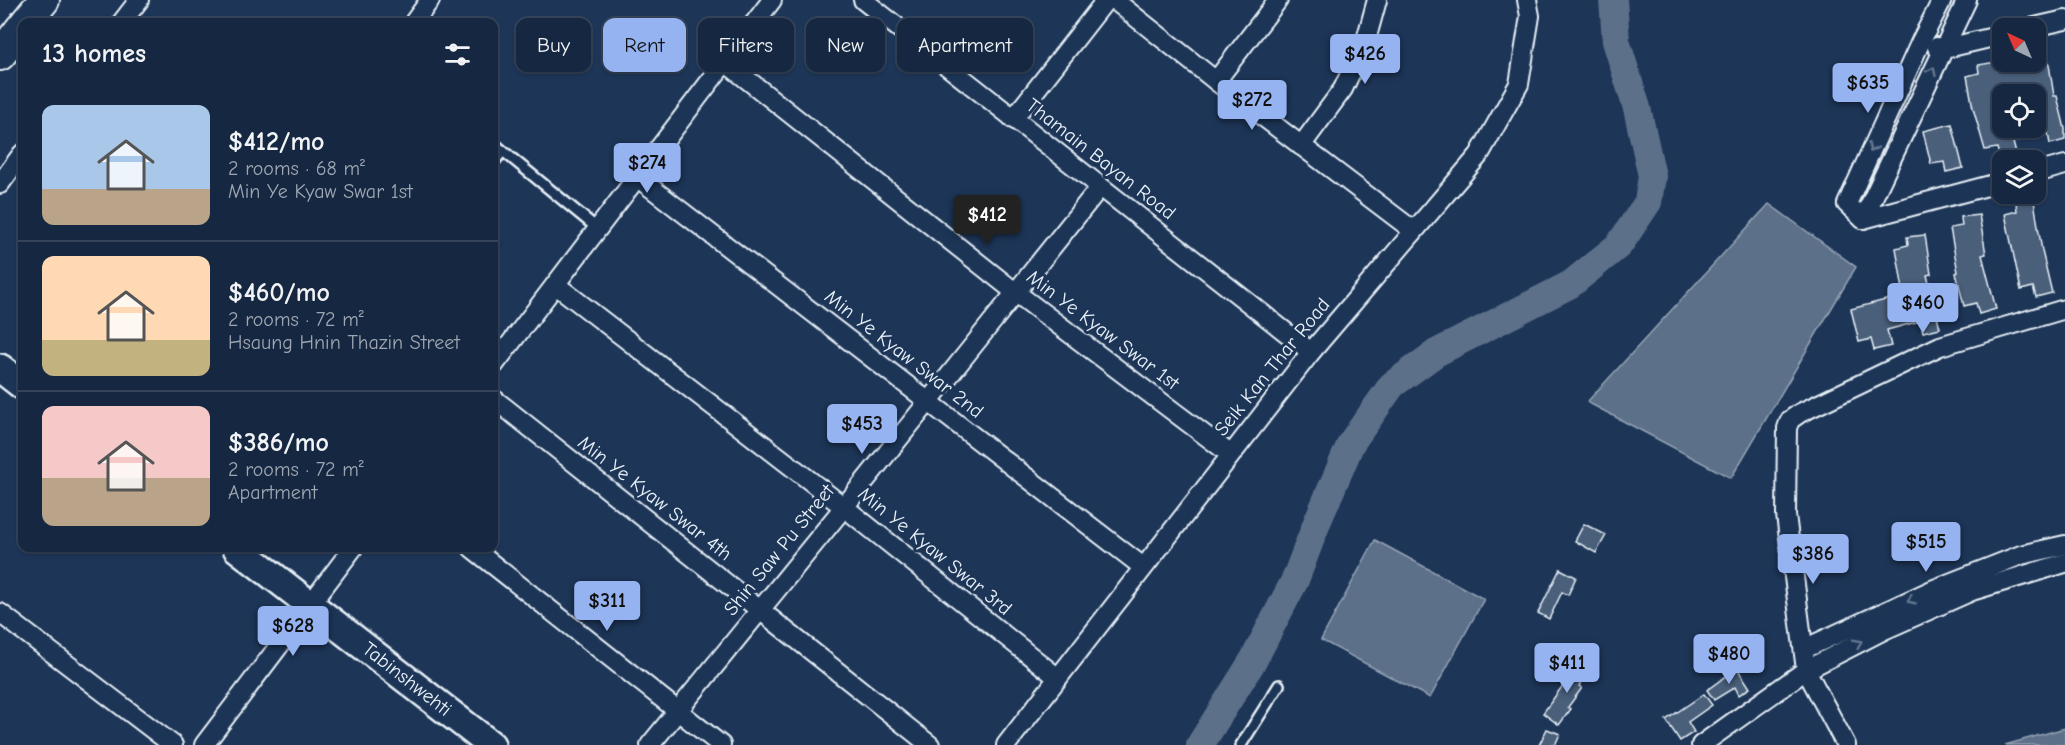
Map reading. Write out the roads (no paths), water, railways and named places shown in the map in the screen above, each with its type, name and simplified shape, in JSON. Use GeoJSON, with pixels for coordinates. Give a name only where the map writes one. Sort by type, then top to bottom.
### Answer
{"type":"FeatureCollection","features":[{"type":"Feature","properties":{"kind":"main road"},"geometry":{"type":"LineString","coordinates":[[29,18],[44,0]]}},
{"type":"Feature","properties":{"kind":"main road"},"geometry":{"type":"LineString","coordinates":[[0,55],[18,32]]}},
{"type":"Feature","properties":{"kind":"main road"},"geometry":{"type":"LineString","coordinates":[[0,368],[18,382]]}},
{"type":"Feature","properties":{"kind":"main road","name":"Tabinshwehti"},"geometry":{"type":"LineString","coordinates":[[242,552],[491,745]]}},
{"type":"Feature","properties":{"kind":"street"},"geometry":{"type":"LineString","coordinates":[[125,18],[140,0]]}},
{"type":"Feature","properties":{"kind":"street"},"geometry":{"type":"LineString","coordinates":[[417,18],[430,0]]}},
{"type":"Feature","properties":{"kind":"street"},"geometry":{"type":"LineString","coordinates":[[758,18],[772,0]]}},
{"type":"Feature","properties":{"kind":"street","name":"Thamain Bayan Road"},"geometry":{"type":"LineString","coordinates":[[863,0],[1311,352]]}},
{"type":"Feature","properties":{"kind":"street"},"geometry":{"type":"LineString","coordinates":[[1013,118],[1106,0]]}},
{"type":"Feature","properties":{"kind":"street"},"geometry":{"type":"LineString","coordinates":[[1114,0],[1216,81],[1414,231]]}},
{"type":"Feature","properties":{"kind":"street"},"geometry":{"type":"LineString","coordinates":[[1216,81],[1278,0]]}},
{"type":"Feature","properties":{"kind":"street"},"geometry":{"type":"LineString","coordinates":[[1302,146],[1343,88],[1366,40],[1377,0]]}},
{"type":"Feature","properties":{"kind":"street","name":"Seik Kan Thar Road"},"geometry":{"type":"LineString","coordinates":[[1006,745],[1311,352],[1479,155],[1519,84],[1530,16],[1527,0]]}},
{"type":"Feature","properties":{"kind":"street"},"geometry":{"type":"LineString","coordinates":[[1863,219],[1847,204],[1942,0]]}},
{"type":"Feature","properties":{"kind":"street"},"geometry":{"type":"LineString","coordinates":[[1863,219],[1967,0]]}},
{"type":"Feature","properties":{"kind":"street"},"geometry":{"type":"LineString","coordinates":[[2046,24],[2065,20]]}},
{"type":"Feature","properties":{"kind":"street"},"geometry":{"type":"LineString","coordinates":[[1921,41],[1943,49],[1992,37]]}},
{"type":"Feature","properties":{"kind":"street"},"geometry":{"type":"LineString","coordinates":[[498,360],[716,72]]}},
{"type":"Feature","properties":{"kind":"street","name":"Min Ye Kyaw Swar 1st"},"geometry":{"type":"LineString","coordinates":[[737,72],[1015,292],[1230,454]]}},
{"type":"Feature","properties":{"kind":"street"},"geometry":{"type":"LineString","coordinates":[[0,183],[18,159]]}},
{"type":"Feature","properties":{"kind":"street"},"geometry":{"type":"LineString","coordinates":[[2046,170],[2065,165]]}},
{"type":"Feature","properties":{"kind":"street","name":"Min Ye Kyaw Swar 2nd"},"geometry":{"type":"LineString","coordinates":[[637,177],[1143,567]]}},
{"type":"Feature","properties":{"kind":"street"},"geometry":{"type":"LineString","coordinates":[[1863,219],[1992,185]]}},
{"type":"Feature","properties":{"kind":"street","name":"Shin Saw Pu Street"},"geometry":{"type":"LineString","coordinates":[[650,745],[1100,187]]}},
{"type":"Feature","properties":{"kind":"street","name":"Min Ye Kyaw Swar 3rd"},"geometry":{"type":"LineString","coordinates":[[556,285],[844,507],[1058,678]]}},
{"type":"Feature","properties":{"kind":"street"},"geometry":{"type":"LineString","coordinates":[[1846,745],[1806,670],[1786,515],[1787,428],[1790,420],[1800,413],[1940,346],[2065,309]]}},
{"type":"Feature","properties":{"kind":"street","name":"Min Ye Kyaw Swar 4th"},"geometry":{"type":"LineString","coordinates":[[498,402],[930,745]]}},
{"type":"Feature","properties":{"kind":"street"},"geometry":{"type":"LineString","coordinates":[[1804,649],[1932,590],[2021,555],[2065,544]]}},
{"type":"Feature","properties":{"kind":"street"},"geometry":{"type":"LineString","coordinates":[[204,745],[350,552]]}},
{"type":"Feature","properties":{"kind":"street"},"geometry":{"type":"LineString","coordinates":[[477,552],[721,745]]}},
{"type":"Feature","properties":{"kind":"street"},"geometry":{"type":"LineString","coordinates":[[2021,555],[2028,574]]}},
{"type":"Feature","properties":{"kind":"street"},"geometry":{"type":"LineString","coordinates":[[1701,745],[1806,670],[1884,630],[1972,591],[2065,563]]}},
{"type":"Feature","properties":{"kind":"street"},"geometry":{"type":"LineString","coordinates":[[0,613],[173,745]]}},
{"type":"Feature","properties":{"kind":"lane"},"geometry":{"type":"LineString","coordinates":[[498,147],[598,229]]}},
{"type":"Feature","properties":{"kind":"lane"},"geometry":{"type":"LineString","coordinates":[[498,157],[503,151]]}},
{"type":"Feature","properties":{"kind":"lane"},"geometry":{"type":"LineString","coordinates":[[1241,745],[1280,685]]}},
{"type":"Feature","properties":{"kind":"water"},"geometry":{"type":"Polygon","coordinates":[[[1769,204],[1856,267],[1731,478],[1587,402],[1769,204]]]}},
{"type":"Feature","properties":{"kind":"water"},"geometry":{"type":"Polygon","coordinates":[[[1375,540],[1484,599],[1430,698],[1321,640],[1375,540]]]}},
{"type":"Feature","properties":{"kind":"water"},"geometry":{"type":"Polygon","coordinates":[[[2065,728],[2065,745],[2005,745],[2065,728]]]}},
{"type":"Feature","properties":{"kind":"waterway"},"geometry":{"type":"LineString","coordinates":[[1200,745],[1254,659],[1295,580],[1351,443],[1392,385],[1436,353],[1571,284],[1619,245],[1648,202],[1652,176],[1637,108],[1616,41],[1613,0]]}}]}
